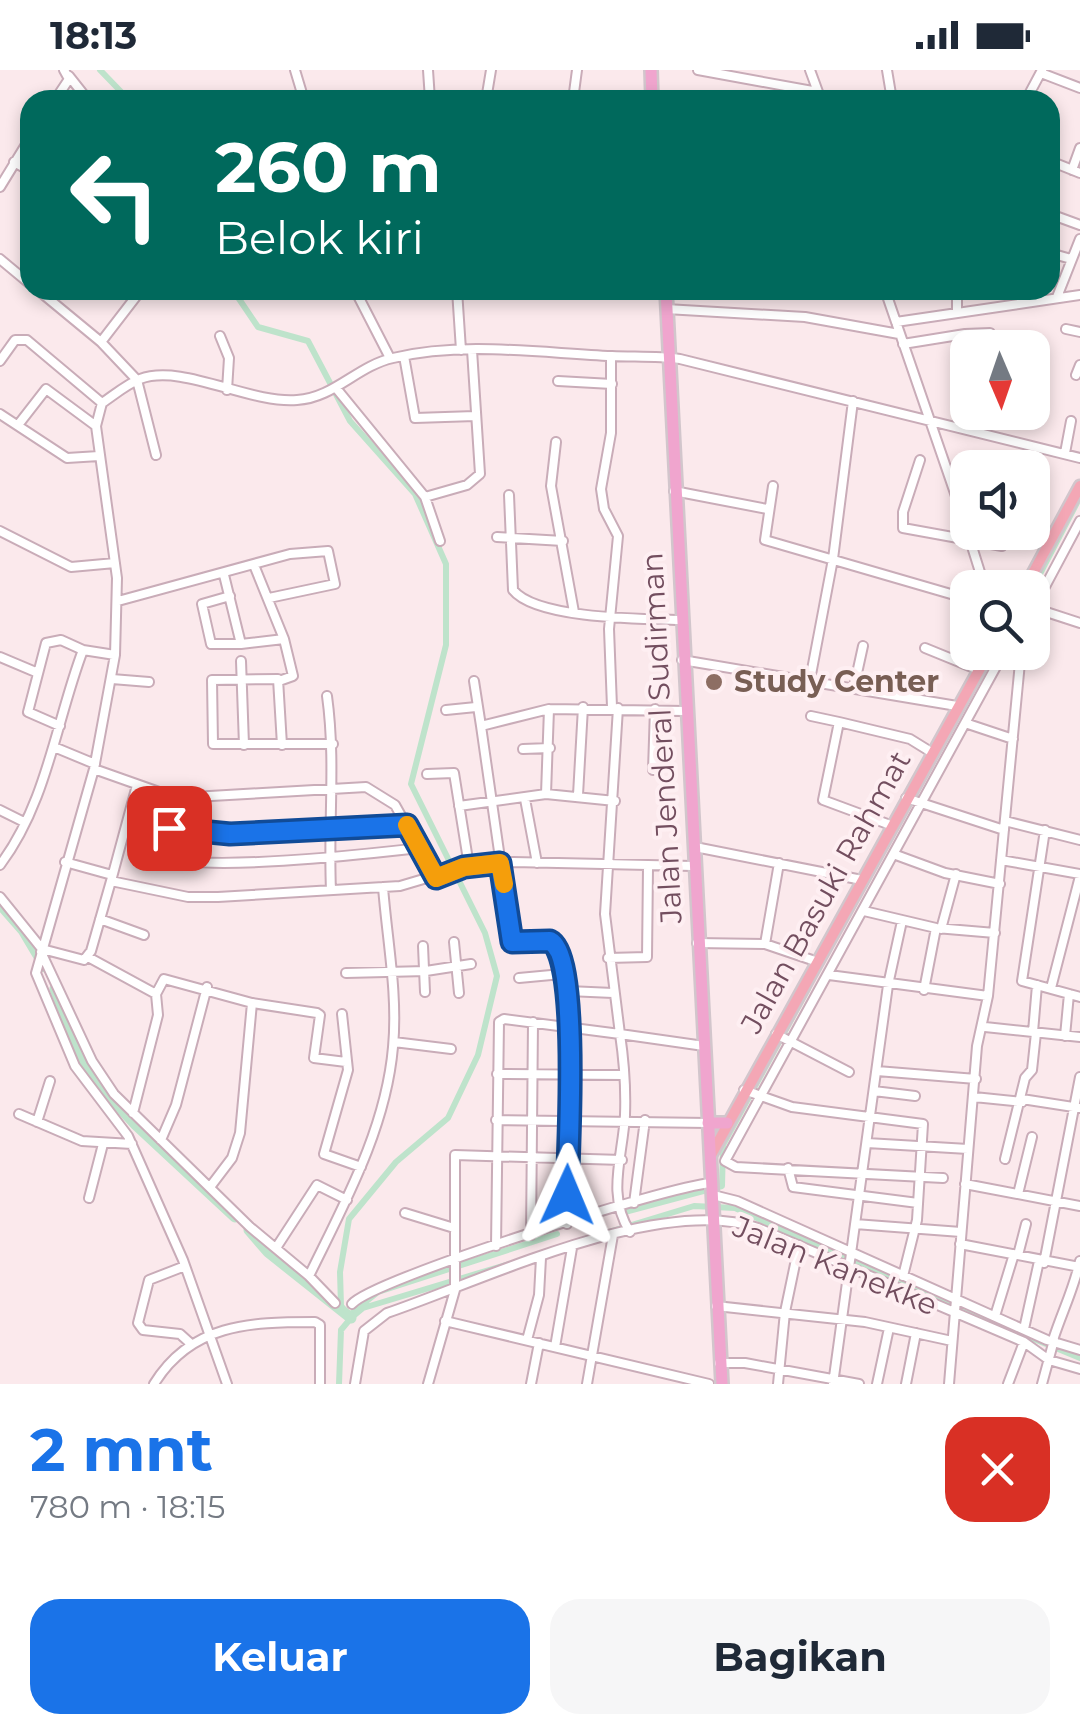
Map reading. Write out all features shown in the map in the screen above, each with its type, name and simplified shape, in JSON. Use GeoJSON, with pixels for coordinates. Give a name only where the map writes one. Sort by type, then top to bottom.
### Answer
{"type":"FeatureCollection","features":[{"type":"Feature","properties":{"kind":"highway","name":"Jalan Jenderal Sudirman"},"geometry":{"type":"LineString","coordinates":[[666,300],[680,620],[688,660],[686,711],[722,1384]]}},
{"type":"Feature","properties":{"kind":"highway"},"geometry":{"type":"LineString","coordinates":[[708,1122],[727,1123]]}},
{"type":"Feature","properties":{"kind":"main road"},"geometry":{"type":"LineString","coordinates":[[1047,569],[1080,486]]}},
{"type":"Feature","properties":{"kind":"main road","name":"Jalan Basuki Rahmat"},"geometry":{"type":"LineString","coordinates":[[709,1158],[893,826],[915,802],[931,752],[978,670]]}},
{"type":"Feature","properties":{"kind":"street"},"geometry":{"type":"LineString","coordinates":[[698,70],[793,90]]}},
{"type":"Feature","properties":{"kind":"street"},"geometry":{"type":"LineString","coordinates":[[1042,71],[1080,88]]}},
{"type":"Feature","properties":{"kind":"street"},"geometry":{"type":"LineString","coordinates":[[1076,171],[1080,148]]}},
{"type":"Feature","properties":{"kind":"street"},"geometry":{"type":"LineString","coordinates":[[0,187],[20,153]]}},
{"type":"Feature","properties":{"kind":"street"},"geometry":{"type":"LineString","coordinates":[[14,162],[20,165]]}},
{"type":"Feature","properties":{"kind":"street"},"geometry":{"type":"LineString","coordinates":[[1060,292],[1080,239]]}},
{"type":"Feature","properties":{"kind":"street"},"geometry":{"type":"LineString","coordinates":[[1060,255],[1071,258]]}},
{"type":"Feature","properties":{"kind":"street"},"geometry":{"type":"LineString","coordinates":[[0,259],[20,276]]}},
{"type":"Feature","properties":{"kind":"street"},"geometry":{"type":"LineString","coordinates":[[50,300],[102,342],[137,380],[156,456]]}},
{"type":"Feature","properties":{"kind":"street"},"geometry":{"type":"LineString","coordinates":[[102,342],[133,300]]}},
{"type":"Feature","properties":{"kind":"street"},"geometry":{"type":"LineString","coordinates":[[360,300],[390,358]]}},
{"type":"Feature","properties":{"kind":"street"},"geometry":{"type":"LineString","coordinates":[[457,300],[461,350]]}},
{"type":"Feature","properties":{"kind":"street"},"geometry":{"type":"LineString","coordinates":[[888,300],[950,486]]}},
{"type":"Feature","properties":{"kind":"street"},"geometry":{"type":"LineString","coordinates":[[957,300],[957,310]]}},
{"type":"Feature","properties":{"kind":"street"},"geometry":{"type":"LineString","coordinates":[[1007,300],[1007,304]]}},
{"type":"Feature","properties":{"kind":"street"},"geometry":{"type":"LineString","coordinates":[[896,322],[1041,300]]}},
{"type":"Feature","properties":{"kind":"street"},"geometry":{"type":"LineString","coordinates":[[666,309],[805,317],[900,334]]}},
{"type":"Feature","properties":{"kind":"street"},"geometry":{"type":"LineString","coordinates":[[1066,329],[1080,332]]}},
{"type":"Feature","properties":{"kind":"street"},"geometry":{"type":"LineString","coordinates":[[220,336],[229,358],[227,390]]}},
{"type":"Feature","properties":{"kind":"street"},"geometry":{"type":"LineString","coordinates":[[902,344],[950,336]]}},
{"type":"Feature","properties":{"kind":"street"},"geometry":{"type":"LineString","coordinates":[[0,361],[15,340],[27,340],[102,404]]}},
{"type":"Feature","properties":{"kind":"street"},"geometry":{"type":"LineString","coordinates":[[226,1384],[185,1266],[132,1144],[75,1066],[36,973],[95,766],[115,655],[116,563],[96,426],[102,404],[137,380],[179,378],[258,399],[308,399],[338,392],[358,372],[390,358],[461,350],[667,358],[1080,458]]}},
{"type":"Feature","properties":{"kind":"street"},"geometry":{"type":"LineString","coordinates":[[426,496],[468,485],[479,477],[472,350]]}},
{"type":"Feature","properties":{"kind":"street"},"geometry":{"type":"LineString","coordinates":[[404,356],[414,418],[475,416]]}},
{"type":"Feature","properties":{"kind":"street"},"geometry":{"type":"LineString","coordinates":[[611,356],[610,433],[601,489],[604,509],[618,532],[611,615],[615,800],[606,866],[608,958],[613,993],[621,1004],[625,1119],[616,1182],[619,1212],[630,1232]]}},
{"type":"Feature","properties":{"kind":"street"},"geometry":{"type":"LineString","coordinates":[[1076,375],[1080,364]]}},
{"type":"Feature","properties":{"kind":"street"},"geometry":{"type":"LineString","coordinates":[[558,382],[612,384]]}},
{"type":"Feature","properties":{"kind":"street"},"geometry":{"type":"LineString","coordinates":[[18,425],[46,389],[96,426]]}},
{"type":"Feature","properties":{"kind":"street"},"geometry":{"type":"LineString","coordinates":[[338,392],[426,496],[440,540]]}},
{"type":"Feature","properties":{"kind":"street"},"geometry":{"type":"LineString","coordinates":[[810,680],[833,559],[853,401]]}},
{"type":"Feature","properties":{"kind":"street"},"geometry":{"type":"LineString","coordinates":[[0,414],[67,458],[100,456]]}},
{"type":"Feature","properties":{"kind":"street"},"geometry":{"type":"LineString","coordinates":[[1065,453],[1070,421]]}},
{"type":"Feature","properties":{"kind":"street"},"geometry":{"type":"LineString","coordinates":[[556,442],[551,486],[574,612]]}},
{"type":"Feature","properties":{"kind":"street"},"geometry":{"type":"LineString","coordinates":[[920,460],[901,526],[950,532]]}},
{"type":"Feature","properties":{"kind":"street"},"geometry":{"type":"LineString","coordinates":[[773,486],[762,538],[950,594]]}},
{"type":"Feature","properties":{"kind":"street"},"geometry":{"type":"LineString","coordinates":[[673,492],[767,509]]}},
{"type":"Feature","properties":{"kind":"street"},"geometry":{"type":"LineString","coordinates":[[509,495],[515,594],[535,604],[574,612],[680,620]]}},
{"type":"Feature","properties":{"kind":"street"},"geometry":{"type":"LineString","coordinates":[[1047,569],[1080,522]]}},
{"type":"Feature","properties":{"kind":"street"},"geometry":{"type":"LineString","coordinates":[[0,545],[3,532],[72,567],[116,563]]}},
{"type":"Feature","properties":{"kind":"street"},"geometry":{"type":"LineString","coordinates":[[497,538],[562,541]]}},
{"type":"Feature","properties":{"kind":"street"},"geometry":{"type":"LineString","coordinates":[[118,601],[306,551],[328,551],[335,584],[269,598]]}},
{"type":"Feature","properties":{"kind":"street"},"geometry":{"type":"LineString","coordinates":[[254,566],[284,639],[292,676],[279,680],[212,680],[212,744],[333,744]]}},
{"type":"Feature","properties":{"kind":"street"},"geometry":{"type":"LineString","coordinates":[[224,575],[240,644]]}},
{"type":"Feature","properties":{"kind":"street"},"geometry":{"type":"LineString","coordinates":[[230,596],[202,604],[211,644],[284,639]]}},
{"type":"Feature","properties":{"kind":"street"},"geometry":{"type":"LineString","coordinates":[[1050,614],[1080,622]]}},
{"type":"Feature","properties":{"kind":"street"},"geometry":{"type":"LineString","coordinates":[[60,726],[28,714],[49,640],[115,655]]}},
{"type":"Feature","properties":{"kind":"street"},"geometry":{"type":"LineString","coordinates":[[854,688],[863,646]]}},
{"type":"Feature","properties":{"kind":"street"},"geometry":{"type":"LineString","coordinates":[[926,648],[950,658]]}},
{"type":"Feature","properties":{"kind":"street"},"geometry":{"type":"LineString","coordinates":[[0,865],[24,822],[54,748],[83,650]]}},
{"type":"Feature","properties":{"kind":"street"},"geometry":{"type":"LineString","coordinates":[[0,657],[38,673]]}},
{"type":"Feature","properties":{"kind":"street"},"geometry":{"type":"LineString","coordinates":[[688,660],[957,706]]}},
{"type":"Feature","properties":{"kind":"street"},"geometry":{"type":"LineString","coordinates":[[241,661],[244,745]]}},
{"type":"Feature","properties":{"kind":"street"},"geometry":{"type":"LineString","coordinates":[[943,1178],[726,1165],[896,855],[915,802],[994,670]]}},
{"type":"Feature","properties":{"kind":"street"},"geometry":{"type":"LineString","coordinates":[[948,1384],[977,1046],[988,996],[1019,670]]}},
{"type":"Feature","properties":{"kind":"street"},"geometry":{"type":"LineString","coordinates":[[112,679],[149,682]]}},
{"type":"Feature","properties":{"kind":"street"},"geometry":{"type":"LineString","coordinates":[[279,680],[282,745]]}},
{"type":"Feature","properties":{"kind":"street"},"geometry":{"type":"LineString","coordinates":[[474,681],[512,942],[555,942],[568,992],[567,1224]]}},
{"type":"Feature","properties":{"kind":"street"},"geometry":{"type":"LineString","coordinates":[[327,696],[333,744],[328,828],[331,890]]}},
{"type":"Feature","properties":{"kind":"street"},"geometry":{"type":"LineString","coordinates":[[446,710],[476,707]]}},
{"type":"Feature","properties":{"kind":"street"},"geometry":{"type":"LineString","coordinates":[[578,795],[582,707]]}},
{"type":"Feature","properties":{"kind":"street"},"geometry":{"type":"LineString","coordinates":[[481,726],[549,708],[686,711]]}},
{"type":"Feature","properties":{"kind":"street"},"geometry":{"type":"LineString","coordinates":[[546,794],[549,708]]}},
{"type":"Feature","properties":{"kind":"street"},"geometry":{"type":"LineString","coordinates":[[653,770],[654,709]]}},
{"type":"Feature","properties":{"kind":"street"},"geometry":{"type":"LineString","coordinates":[[811,716],[910,739],[931,752]]}},
{"type":"Feature","properties":{"kind":"street"},"geometry":{"type":"LineString","coordinates":[[839,722],[823,800],[893,826]]}},
{"type":"Feature","properties":{"kind":"street"},"geometry":{"type":"LineString","coordinates":[[965,723],[1013,739]]}},
{"type":"Feature","properties":{"kind":"street"},"geometry":{"type":"LineString","coordinates":[[54,748],[176,798],[371,789],[395,805],[438,877]]}},
{"type":"Feature","properties":{"kind":"street"},"geometry":{"type":"LineString","coordinates":[[523,749],[550,748]]}},
{"type":"Feature","properties":{"kind":"street"},"geometry":{"type":"LineString","coordinates":[[427,774],[454,773],[464,867]]}},
{"type":"Feature","properties":{"kind":"street"},"geometry":{"type":"LineString","coordinates":[[88,957],[138,785]]}},
{"type":"Feature","properties":{"kind":"street"},"geometry":{"type":"LineString","coordinates":[[459,806],[546,794],[615,800]]}},
{"type":"Feature","properties":{"kind":"street"},"geometry":{"type":"LineString","coordinates":[[526,799],[537,863]]}},
{"type":"Feature","properties":{"kind":"street"},"geometry":{"type":"LineString","coordinates":[[915,802],[1080,840]]}},
{"type":"Feature","properties":{"kind":"street"},"geometry":{"type":"LineString","coordinates":[[0,810],[24,822]]}},
{"type":"Feature","properties":{"kind":"street"},"geometry":{"type":"LineString","coordinates":[[407,825],[203,834],[169,828],[160,856],[197,861],[420,848]]}},
{"type":"Feature","properties":{"kind":"street"},"geometry":{"type":"LineString","coordinates":[[1046,830],[1022,982],[1080,997]]}},
{"type":"Feature","properties":{"kind":"street"},"geometry":{"type":"LineString","coordinates":[[693,847],[862,880]]}},
{"type":"Feature","properties":{"kind":"street"},"geometry":{"type":"LineString","coordinates":[[896,855],[1000,884]]}},
{"type":"Feature","properties":{"kind":"street"},"geometry":{"type":"LineString","coordinates":[[1001,860],[1080,875],[1051,988]]}},
{"type":"Feature","properties":{"kind":"street"},"geometry":{"type":"LineString","coordinates":[[66,862],[188,897],[383,887],[438,877],[464,867],[500,863],[694,866]]}},
{"type":"Feature","properties":{"kind":"street"},"geometry":{"type":"LineString","coordinates":[[766,944],[780,863]]}},
{"type":"Feature","properties":{"kind":"street"},"geometry":{"type":"LineString","coordinates":[[608,958],[647,957],[648,868]]}},
{"type":"Feature","properties":{"kind":"street"},"geometry":{"type":"LineString","coordinates":[[924,990],[956,874]]}},
{"type":"Feature","properties":{"kind":"street"},"geometry":{"type":"LineString","coordinates":[[309,1276],[361,1167],[383,1101],[394,1042],[383,887]]}},
{"type":"Feature","properties":{"kind":"street"},"geometry":{"type":"LineString","coordinates":[[0,897],[41,953],[102,1080],[335,1303]]}},
{"type":"Feature","properties":{"kind":"street"},"geometry":{"type":"LineString","coordinates":[[864,911],[939,928],[995,933]]}},
{"type":"Feature","properties":{"kind":"street"},"geometry":{"type":"LineString","coordinates":[[100,918],[144,936]]}},
{"type":"Feature","properties":{"kind":"street"},"geometry":{"type":"LineString","coordinates":[[833,1381],[888,985],[902,921]]}},
{"type":"Feature","properties":{"kind":"street"},"geometry":{"type":"LineString","coordinates":[[454,942],[458,993]]}},
{"type":"Feature","properties":{"kind":"street"},"geometry":{"type":"LineString","coordinates":[[698,943],[766,944],[818,962]]}},
{"type":"Feature","properties":{"kind":"street"},"geometry":{"type":"LineString","coordinates":[[423,946],[425,992]]}},
{"type":"Feature","properties":{"kind":"street"},"geometry":{"type":"LineString","coordinates":[[41,953],[88,957],[156,994]]}},
{"type":"Feature","properties":{"kind":"street"},"geometry":{"type":"LineString","coordinates":[[346,973],[426,971],[472,964]]}},
{"type":"Feature","properties":{"kind":"street"},"geometry":{"type":"LineString","coordinates":[[519,978],[562,974]]}},
{"type":"Feature","properties":{"kind":"street"},"geometry":{"type":"LineString","coordinates":[[829,974],[988,996]]}},
{"type":"Feature","properties":{"kind":"street"},"geometry":{"type":"LineString","coordinates":[[132,1112],[158,1015],[156,994],[167,978],[252,1002],[317,1013],[320,1015],[314,1058],[346,1062]]}},
{"type":"Feature","properties":{"kind":"street"},"geometry":{"type":"LineString","coordinates":[[1005,1159],[1025,1078],[1032,1070],[1037,985]]}},
{"type":"Feature","properties":{"kind":"street"},"geometry":{"type":"LineString","coordinates":[[161,1140],[176,1105],[207,987]]}},
{"type":"Feature","properties":{"kind":"street"},"geometry":{"type":"LineString","coordinates":[[568,992],[613,993]]}},
{"type":"Feature","properties":{"kind":"street"},"geometry":{"type":"LineString","coordinates":[[1065,1036],[1070,994]]}},
{"type":"Feature","properties":{"kind":"street"},"geometry":{"type":"LineString","coordinates":[[210,1187],[236,1150],[252,1002]]}},
{"type":"Feature","properties":{"kind":"street"},"geometry":{"type":"LineString","coordinates":[[342,1014],[348,1074],[324,1154],[361,1167]]}},
{"type":"Feature","properties":{"kind":"street"},"geometry":{"type":"LineString","coordinates":[[496,1246],[494,1156],[499,1022],[533,1022],[704,1046]]}},
{"type":"Feature","properties":{"kind":"street"},"geometry":{"type":"LineString","coordinates":[[532,1234],[533,1022]]}},
{"type":"Feature","properties":{"kind":"street"},"geometry":{"type":"LineString","coordinates":[[984,1027],[1080,1038]]}},
{"type":"Feature","properties":{"kind":"street"},"geometry":{"type":"LineString","coordinates":[[778,1036],[849,1072]]}},
{"type":"Feature","properties":{"kind":"street"},"geometry":{"type":"LineString","coordinates":[[394,1042],[451,1049]]}},
{"type":"Feature","properties":{"kind":"street"},"geometry":{"type":"LineString","coordinates":[[877,1071],[976,1079]]}},
{"type":"Feature","properties":{"kind":"street"},"geometry":{"type":"LineString","coordinates":[[496,1074],[623,1075]]}},
{"type":"Feature","properties":{"kind":"street"},"geometry":{"type":"LineString","coordinates":[[1024,1329],[1080,1077]]}},
{"type":"Feature","properties":{"kind":"street"},"geometry":{"type":"LineString","coordinates":[[37,1122],[50,1081]]}},
{"type":"Feature","properties":{"kind":"street"},"geometry":{"type":"LineString","coordinates":[[747,1091],[792,1107],[923,1124],[916,1229],[904,1276]]}},
{"type":"Feature","properties":{"kind":"street"},"geometry":{"type":"LineString","coordinates":[[874,1091],[915,1096]]}},
{"type":"Feature","properties":{"kind":"street"},"geometry":{"type":"LineString","coordinates":[[974,1097],[1076,1107]]}},
{"type":"Feature","properties":{"kind":"street"},"geometry":{"type":"LineString","coordinates":[[19,1114],[68,1137],[103,1144],[132,1144]]}},
{"type":"Feature","properties":{"kind":"street"},"geometry":{"type":"LineString","coordinates":[[496,1120],[708,1122]]}},
{"type":"Feature","properties":{"kind":"street"},"geometry":{"type":"LineString","coordinates":[[634,1203],[645,1120]]}},
{"type":"Feature","properties":{"kind":"street"},"geometry":{"type":"LineString","coordinates":[[1018,1194],[1032,1137]]}},
{"type":"Feature","properties":{"kind":"street"},"geometry":{"type":"LineString","coordinates":[[866,1143],[968,1150]]}},
{"type":"Feature","properties":{"kind":"street"},"geometry":{"type":"LineString","coordinates":[[88,1198],[103,1144]]}},
{"type":"Feature","properties":{"kind":"street"},"geometry":{"type":"LineString","coordinates":[[428,1384],[455,1290],[455,1155],[622,1160]]}},
{"type":"Feature","properties":{"kind":"street"},"geometry":{"type":"LineString","coordinates":[[788,1168],[790,1186],[918,1203]]}},
{"type":"Feature","properties":{"kind":"street"},"geometry":{"type":"LineString","coordinates":[[965,1184],[1080,1206]]}},
{"type":"Feature","properties":{"kind":"street"},"geometry":{"type":"LineString","coordinates":[[276,1248],[318,1186],[347,1200]]}},
{"type":"Feature","properties":{"kind":"street"},"geometry":{"type":"LineString","coordinates":[[352,1304],[378,1285],[532,1234],[619,1212],[634,1203],[713,1192],[904,1276],[1049,1359],[1080,1370]]}},
{"type":"Feature","properties":{"kind":"street"},"geometry":{"type":"LineString","coordinates":[[405,1213],[454,1228]]}},
{"type":"Feature","properties":{"kind":"street","name":"Jalan Kanekke"},"geometry":{"type":"LineString","coordinates":[[355,1384],[360,1344],[369,1322],[540,1258],[664,1222],[736,1220],[850,1269],[955,1307]]}},
{"type":"Feature","properties":{"kind":"street"},"geometry":{"type":"LineString","coordinates":[[856,1224],[961,1232]]}},
{"type":"Feature","properties":{"kind":"street"},"geometry":{"type":"LineString","coordinates":[[995,1316],[1026,1224]]}},
{"type":"Feature","properties":{"kind":"street"},"geometry":{"type":"LineString","coordinates":[[588,1384],[613,1235]]}},
{"type":"Feature","properties":{"kind":"street"},"geometry":{"type":"LineString","coordinates":[[960,1244],[1041,1262],[1080,1265],[1042,1384]]}},
{"type":"Feature","properties":{"kind":"street"},"geometry":{"type":"LineString","coordinates":[[778,1384],[799,1245]]}},
{"type":"Feature","properties":{"kind":"street"},"geometry":{"type":"LineString","coordinates":[[555,1347],[572,1248]]}},
{"type":"Feature","properties":{"kind":"street"},"geometry":{"type":"LineString","coordinates":[[527,1340],[539,1295],[540,1258]]}},
{"type":"Feature","properties":{"kind":"street"},"geometry":{"type":"LineString","coordinates":[[185,1266],[149,1280],[138,1323],[143,1330],[187,1340]]}},
{"type":"Feature","properties":{"kind":"street"},"geometry":{"type":"LineString","coordinates":[[716,1306],[841,1319],[952,1342]]}},
{"type":"Feature","properties":{"kind":"street"},"geometry":{"type":"LineString","coordinates":[[955,1307],[995,1316],[1080,1350]]}},
{"type":"Feature","properties":{"kind":"street"},"geometry":{"type":"LineString","coordinates":[[446,1321],[645,1372],[709,1384]]}},
{"type":"Feature","properties":{"kind":"street"},"geometry":{"type":"LineString","coordinates":[[154,1384],[187,1340],[210,1331],[264,1324],[319,1323],[320,1384]]}},
{"type":"Feature","properties":{"kind":"street"},"geometry":{"type":"LineString","coordinates":[[877,1384],[888,1328]]}},
{"type":"Feature","properties":{"kind":"street"},"geometry":{"type":"LineString","coordinates":[[906,1384],[916,1333]]}},
{"type":"Feature","properties":{"kind":"street"},"geometry":{"type":"LineString","coordinates":[[1008,1384],[1024,1342]]}},
{"type":"Feature","properties":{"kind":"street"},"geometry":{"type":"LineString","coordinates":[[531,1384],[539,1343]]}},
{"type":"Feature","properties":{"kind":"street"},"geometry":{"type":"LineString","coordinates":[[719,1362],[859,1384]]}},
{"type":"Feature","properties":{"kind":"street"},"geometry":{"type":"LineString","coordinates":[[642,1384],[645,1372]]}},
{"type":"Feature","properties":{"kind":"waterway"},"geometry":{"type":"LineString","coordinates":[[100,70],[119,90]]}},
{"type":"Feature","properties":{"kind":"waterway"},"geometry":{"type":"LineString","coordinates":[[240,300],[258,327],[308,341],[350,421],[415,494],[446,564],[446,645],[411,784],[485,933],[497,976],[478,1055],[448,1118],[396,1162],[349,1219],[340,1272],[341,1306],[351,1318],[341,1330],[339,1384]]}},
{"type":"Feature","properties":{"kind":"waterway"},"geometry":{"type":"LineString","coordinates":[[1042,570],[1080,497]]}},
{"type":"Feature","properties":{"kind":"waterway"},"geometry":{"type":"LineString","coordinates":[[978,681],[985,670]]}},
{"type":"Feature","properties":{"kind":"waterway"},"geometry":{"type":"LineString","coordinates":[[0,904],[23,930],[45,967]]}},
{"type":"Feature","properties":{"kind":"waterway"},"geometry":{"type":"LineString","coordinates":[[55,989],[89,1074],[136,1125],[235,1217]]}},
{"type":"Feature","properties":{"kind":"waterway"},"geometry":{"type":"LineString","coordinates":[[621,1213],[722,1186],[723,1145],[808,989]]}},
{"type":"Feature","properties":{"kind":"waterway"},"geometry":{"type":"LineString","coordinates":[[602,1234],[694,1206],[735,1208],[906,1286],[1080,1358]]}},
{"type":"Feature","properties":{"kind":"waterway"},"geometry":{"type":"LineString","coordinates":[[249,1230],[268,1252],[351,1318]]}},
{"type":"Feature","properties":{"kind":"waterway"},"geometry":{"type":"LineString","coordinates":[[353,1312],[378,1292],[557,1234]]}},
{"type":"Feature","properties":{"kind":"waterway"},"geometry":{"type":"LineString","coordinates":[[351,1318],[363,1308],[509,1264]]}},
{"type":"Feature","properties":{"kind":"slow traffic"},"geometry":{"type":"LineString","coordinates":[[407,825],[436,878],[464,867],[500,863],[504,884]]}},
{"type":"Feature","properties":{"kind":"place","name":"Study Center"},"geometry":{"type":"Point","coordinates":[714,682]}},
{"type":"Feature","properties":{"kind":"route"},"geometry":{"type":"LineString","coordinates":[[169,828],[189,833],[230,834],[407,825],[436,878],[464,867],[500,863],[512,942],[550,941],[560,950],[569,1012],[567,1195]]}}]}
